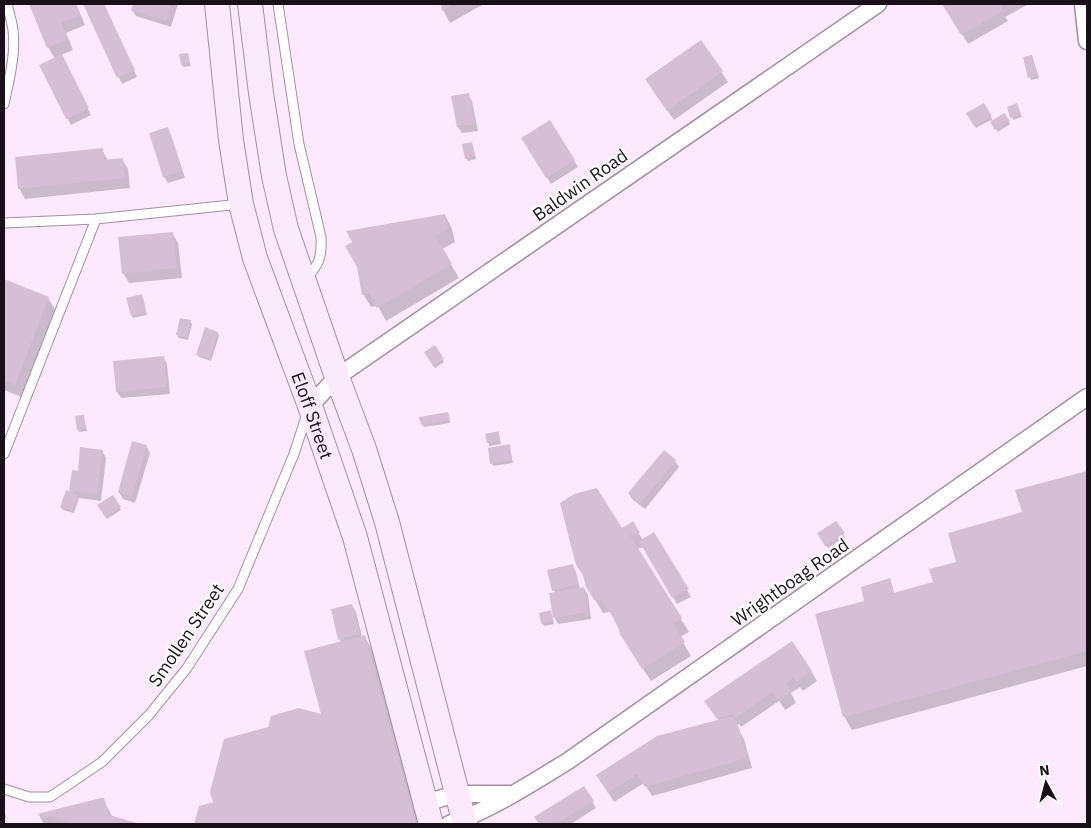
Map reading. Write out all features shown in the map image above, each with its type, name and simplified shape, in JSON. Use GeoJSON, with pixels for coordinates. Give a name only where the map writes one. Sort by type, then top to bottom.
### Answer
{"type":"FeatureCollection","features":[{"type":"Feature","properties":{"kind":"street","name":"Eloff Street"},"geometry":{"type":"LineString","coordinates":[[217,4],[231,140],[241,204],[254,258],[310,406],[355,537],[428,814]]}},
{"type":"Feature","properties":{"kind":"street","name":"Eloff Street"},"geometry":{"type":"LineString","coordinates":[[250,4],[274,176],[286,228],[364,449],[387,522],[456,794],[459,823]]}},
{"type":"Feature","properties":{"kind":"street","name":"Baldwin Road"},"geometry":{"type":"LineString","coordinates":[[310,406],[337,377],[878,4]]}},
{"type":"Feature","properties":{"kind":"street"},"geometry":{"type":"LineString","coordinates":[[1083,4],[1087,41]]}},
{"type":"Feature","properties":{"kind":"street","name":"Wrightboag Road"},"geometry":{"type":"LineString","coordinates":[[459,823],[568,761],[1087,397]]}},
{"type":"Feature","properties":{"kind":"street"},"geometry":{"type":"LineString","coordinates":[[377,622],[410,612]]}},
{"type":"Feature","properties":{"kind":"street"},"geometry":{"type":"LineString","coordinates":[[428,814],[456,794],[511,794]]}},
{"type":"Feature","properties":{"kind":"lane"},"geometry":{"type":"LineString","coordinates":[[4,104],[13,53],[13,30],[7,4]]}},
{"type":"Feature","properties":{"kind":"lane"},"geometry":{"type":"LineString","coordinates":[[278,4],[296,130],[321,238],[319,263],[304,282]]}},
{"type":"Feature","properties":{"kind":"lane"},"geometry":{"type":"LineString","coordinates":[[4,223],[96,218],[241,204]]}},
{"type":"Feature","properties":{"kind":"lane"},"geometry":{"type":"LineString","coordinates":[[4,454],[96,218]]}},
{"type":"Feature","properties":{"kind":"lane","name":"Smollen Street"},"geometry":{"type":"LineString","coordinates":[[4,789],[29,797],[50,797],[102,762],[149,715],[182,675],[238,588],[294,454],[310,406]]}},
{"type":"Feature","properties":{"kind":"building"},"geometry":{"type":"Polygon","coordinates":[[[29,4],[76,4],[80,15],[61,23],[68,39],[47,48],[29,4]]]}},
{"type":"Feature","properties":{"kind":"building"},"geometry":{"type":"Polygon","coordinates":[[[83,4],[104,4],[135,70],[117,78],[83,4]]]}},
{"type":"Feature","properties":{"kind":"building"},"geometry":{"type":"Polygon","coordinates":[[[133,4],[172,4],[167,21],[131,10],[133,4]]]}},
{"type":"Feature","properties":{"kind":"building"},"geometry":{"type":"Polygon","coordinates":[[[441,4],[454,4],[442,11],[441,4]]]}},
{"type":"Feature","properties":{"kind":"building"},"geometry":{"type":"Polygon","coordinates":[[[942,4],[1006,4],[1001,7],[1003,11],[961,35],[942,4]]]}},
{"type":"Feature","properties":{"kind":"building"},"geometry":{"type":"Polygon","coordinates":[[[701,40],[723,71],[667,111],[645,79],[701,40]]]}},
{"type":"Feature","properties":{"kind":"building"},"geometry":{"type":"Polygon","coordinates":[[[188,53],[190,63],[181,65],[179,54],[188,53]]]}},
{"type":"Feature","properties":{"kind":"building"},"geometry":{"type":"Polygon","coordinates":[[[62,54],[89,108],[66,119],[39,65],[62,54]]]}},
{"type":"Feature","properties":{"kind":"building"},"geometry":{"type":"Polygon","coordinates":[[[1032,55],[1038,75],[1028,78],[1023,57],[1032,55]]]}},
{"type":"Feature","properties":{"kind":"building"},"geometry":{"type":"Polygon","coordinates":[[[469,93],[475,124],[457,127],[451,96],[469,93]]]}},
{"type":"Feature","properties":{"kind":"building"},"geometry":{"type":"Polygon","coordinates":[[[984,103],[992,116],[974,126],[966,113],[984,103]]]}},
{"type":"Feature","properties":{"kind":"building"},"geometry":{"type":"Polygon","coordinates":[[[1017,103],[1021,114],[1010,118],[1007,107],[1017,103]]]}},
{"type":"Feature","properties":{"kind":"building"},"geometry":{"type":"Polygon","coordinates":[[[1004,113],[1010,121],[995,130],[990,122],[1004,113]]]}},
{"type":"Feature","properties":{"kind":"building"},"geometry":{"type":"Polygon","coordinates":[[[550,120],[575,160],[546,178],[521,138],[550,120]]]}},
{"type":"Feature","properties":{"kind":"building"},"geometry":{"type":"Polygon","coordinates":[[[168,127],[182,171],[163,177],[149,133],[168,127]]]}},
{"type":"Feature","properties":{"kind":"building"},"geometry":{"type":"Polygon","coordinates":[[[472,142],[475,156],[465,159],[462,144],[472,142]]]}},
{"type":"Feature","properties":{"kind":"building"},"geometry":{"type":"Polygon","coordinates":[[[103,148],[104,160],[123,158],[125,178],[18,189],[15,157],[103,148]]]}},
{"type":"Feature","properties":{"kind":"building"},"geometry":{"type":"Polygon","coordinates":[[[445,214],[448,228],[436,236],[452,264],[377,308],[369,293],[362,295],[357,267],[345,246],[352,242],[346,231],[445,214]]]}},
{"type":"Feature","properties":{"kind":"building"},"geometry":{"type":"Polygon","coordinates":[[[173,232],[177,268],[122,274],[118,237],[173,232]]]}},
{"type":"Feature","properties":{"kind":"building"},"geometry":{"type":"Polygon","coordinates":[[[4,279],[49,297],[15,385],[4,380],[4,279]]]}},
{"type":"Feature","properties":{"kind":"building"},"geometry":{"type":"Polygon","coordinates":[[[142,294],[146,312],[131,316],[126,298],[142,294]]]}},
{"type":"Feature","properties":{"kind":"building"},"geometry":{"type":"Polygon","coordinates":[[[180,318],[191,320],[187,338],[176,335],[180,318]]]}},
{"type":"Feature","properties":{"kind":"building"},"geometry":{"type":"Polygon","coordinates":[[[205,327],[218,332],[210,359],[196,355],[205,327]]]}},
{"type":"Feature","properties":{"kind":"building"},"geometry":{"type":"Polygon","coordinates":[[[435,345],[444,359],[433,366],[424,352],[435,345]]]}},
{"type":"Feature","properties":{"kind":"building"},"geometry":{"type":"Polygon","coordinates":[[[164,356],[167,387],[116,392],[113,361],[164,356]]]}},
{"type":"Feature","properties":{"kind":"building"},"geometry":{"type":"Polygon","coordinates":[[[448,412],[450,420],[421,425],[419,417],[448,412]]]}},
{"type":"Feature","properties":{"kind":"building"},"geometry":{"type":"Polygon","coordinates":[[[84,415],[86,429],[77,430],[75,416],[84,415]]]}},
{"type":"Feature","properties":{"kind":"building"},"geometry":{"type":"Polygon","coordinates":[[[499,431],[500,441],[487,443],[485,434],[499,431]]]}},
{"type":"Feature","properties":{"kind":"building"},"geometry":{"type":"Polygon","coordinates":[[[132,441],[147,445],[132,497],[118,492],[132,441]]]}},
{"type":"Feature","properties":{"kind":"building"},"geometry":{"type":"Polygon","coordinates":[[[510,444],[512,460],[490,464],[488,448],[510,444]]]}},
{"type":"Feature","properties":{"kind":"building"},"geometry":{"type":"Polygon","coordinates":[[[80,447],[103,450],[97,495],[69,491],[72,470],[78,471],[80,447]]]}},
{"type":"Feature","properties":{"kind":"building"},"geometry":{"type":"Polygon","coordinates":[[[664,450],[676,460],[640,504],[628,493],[664,450]]]}},
{"type":"Feature","properties":{"kind":"building"},"geometry":{"type":"Polygon","coordinates":[[[1087,471],[1087,651],[843,717],[815,614],[864,601],[861,587],[890,578],[894,592],[886,595],[933,582],[929,569],[956,562],[948,533],[1022,512],[1015,490],[1087,471]]]}},
{"type":"Feature","properties":{"kind":"building"},"geometry":{"type":"Polygon","coordinates":[[[597,488],[622,528],[633,521],[640,533],[630,535],[631,537],[682,618],[673,624],[685,642],[642,669],[620,634],[618,625],[601,599],[594,600],[586,587],[583,575],[576,565],[560,503],[574,494],[597,488]]]}},
{"type":"Feature","properties":{"kind":"building"},"geometry":{"type":"Polygon","coordinates":[[[66,490],[78,495],[72,511],[60,507],[66,490]]]}},
{"type":"Feature","properties":{"kind":"building"},"geometry":{"type":"Polygon","coordinates":[[[113,495],[121,507],[105,517],[97,505],[113,495]]]}},
{"type":"Feature","properties":{"kind":"building"},"geometry":{"type":"Polygon","coordinates":[[[836,521],[845,533],[825,546],[817,533],[836,521]]]}},
{"type":"Feature","properties":{"kind":"building"},"geometry":{"type":"Polygon","coordinates":[[[654,532],[689,589],[672,598],[639,541],[654,532]]]}},
{"type":"Feature","properties":{"kind":"building"},"geometry":{"type":"Polygon","coordinates":[[[573,564],[578,584],[552,591],[547,570],[573,564]]]}},
{"type":"Feature","properties":{"kind":"building"},"geometry":{"type":"Polygon","coordinates":[[[584,587],[588,612],[553,618],[549,593],[584,587]]]}},
{"type":"Feature","properties":{"kind":"building"},"geometry":{"type":"Polygon","coordinates":[[[352,604],[360,634],[338,640],[331,609],[352,604]]]}},
{"type":"Feature","properties":{"kind":"building"},"geometry":{"type":"Polygon","coordinates":[[[551,610],[553,621],[541,624],[539,613],[551,610]]]}},
{"type":"Feature","properties":{"kind":"building"},"geometry":{"type":"Polygon","coordinates":[[[365,635],[416,824],[194,824],[199,806],[213,802],[210,792],[224,739],[268,727],[271,716],[299,708],[321,714],[304,651],[365,635]]]}},
{"type":"Feature","properties":{"kind":"building"},"geometry":{"type":"Polygon","coordinates":[[[792,641],[812,671],[796,682],[793,678],[786,683],[792,692],[779,701],[772,692],[735,718],[732,714],[717,719],[704,701],[792,641]]]}},
{"type":"Feature","properties":{"kind":"building"},"geometry":{"type":"Polygon","coordinates":[[[733,716],[739,727],[747,758],[645,787],[637,774],[608,793],[596,775],[657,736],[733,716]]]}},
{"type":"Feature","properties":{"kind":"building"},"geometry":{"type":"Polygon","coordinates":[[[584,786],[594,801],[556,824],[539,824],[534,817],[584,786]]]}},
{"type":"Feature","properties":{"kind":"building"},"geometry":{"type":"Polygon","coordinates":[[[104,798],[109,815],[141,824],[76,824],[37,814],[104,798]]]}}]}
